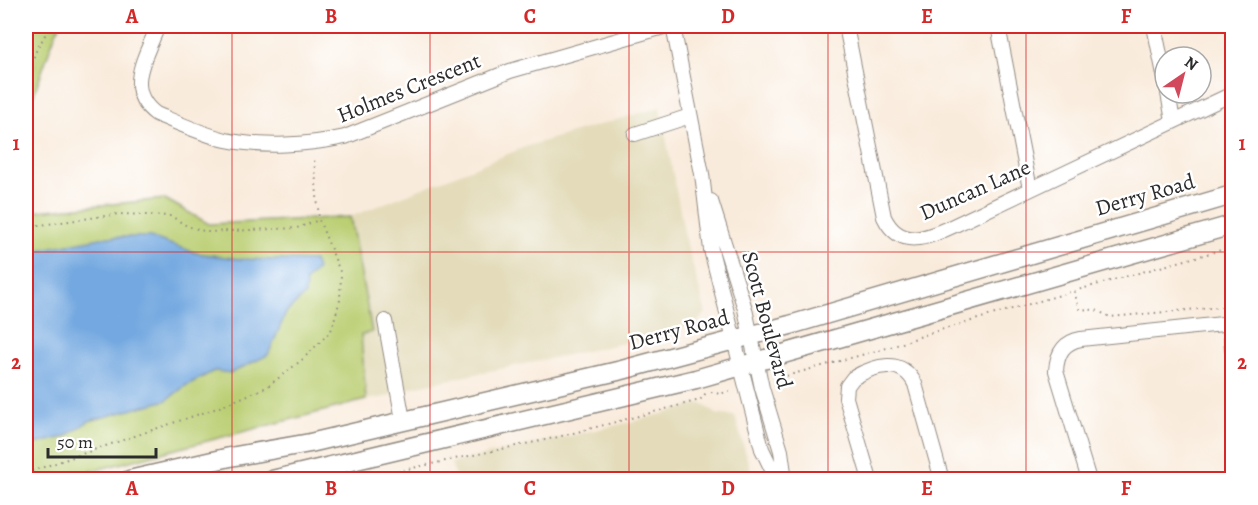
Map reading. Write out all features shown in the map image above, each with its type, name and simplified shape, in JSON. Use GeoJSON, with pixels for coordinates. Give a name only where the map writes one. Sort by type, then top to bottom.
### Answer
{"type":"FeatureCollection","features":[{"type":"Feature","properties":{"kind":"main road","name":"Derry Road"},"geometry":{"type":"LineString","coordinates":[[129,480],[230,457],[310,443],[579,381],[742,338],[1233,195]]}},
{"type":"Feature","properties":{"kind":"main road"},"geometry":{"type":"LineString","coordinates":[[272,480],[571,410],[748,364],[1233,225]]}},
{"type":"Feature","properties":{"kind":"street","name":"Holmes Crescent"},"geometry":{"type":"LineString","coordinates":[[158,26],[138,79],[139,94],[147,108],[164,117],[224,139],[270,143],[326,141],[345,137],[510,71],[667,26]]}},
{"type":"Feature","properties":{"kind":"street","name":"Scott Boulevard"},"geometry":{"type":"LineString","coordinates":[[673,26],[702,174],[723,236],[762,449],[777,480]]}},
{"type":"Feature","properties":{"kind":"street","name":"Duncan Lane"},"geometry":{"type":"LineString","coordinates":[[846,26],[880,205],[893,231],[911,238],[929,236],[1233,94]]}},
{"type":"Feature","properties":{"kind":"street"},"geometry":{"type":"LineString","coordinates":[[998,26],[1030,189]]}},
{"type":"Feature","properties":{"kind":"street"},"geometry":{"type":"LineString","coordinates":[[1154,26],[1158,45]]}},
{"type":"Feature","properties":{"kind":"street"},"geometry":{"type":"LineString","coordinates":[[1170,105],[1173,121]]}},
{"type":"Feature","properties":{"kind":"street"},"geometry":{"type":"LineString","coordinates":[[635,134],[690,116]]}},
{"type":"Feature","properties":{"kind":"street"},"geometry":{"type":"LineString","coordinates":[[385,321],[403,420]]}},
{"type":"Feature","properties":{"kind":"street"},"geometry":{"type":"LineString","coordinates":[[1089,480],[1056,370],[1056,361],[1063,348],[1074,340],[1231,323],[1233,349]]}},
{"type":"Feature","properties":{"kind":"street","name":"Scott Boulevard"},"geometry":{"type":"LineString","coordinates":[[748,364],[781,451],[784,480]]}},
{"type":"Feature","properties":{"kind":"street"},"geometry":{"type":"LineString","coordinates":[[870,480],[846,398],[846,391],[853,378],[858,375],[890,365],[907,371],[915,384],[942,480]]}},
{"type":"Feature","properties":{"kind":"path"},"geometry":{"type":"LineString","coordinates":[[26,80],[35,53],[50,26]]}},
{"type":"Feature","properties":{"kind":"path"},"geometry":{"type":"LineString","coordinates":[[26,473],[217,408],[267,387],[303,359],[331,331],[340,300],[341,274],[319,220],[314,158]]}},
{"type":"Feature","properties":{"kind":"path"},"geometry":{"type":"LineString","coordinates":[[26,227],[119,214],[171,216],[187,226],[207,232],[297,228],[319,220]]}},
{"type":"Feature","properties":{"kind":"path"},"geometry":{"type":"LineString","coordinates":[[787,376],[1074,291],[1233,247]]}},
{"type":"Feature","properties":{"kind":"path"},"geometry":{"type":"LineString","coordinates":[[1074,291],[1079,309],[1096,310],[1110,317],[1233,306]]}},
{"type":"Feature","properties":{"kind":"path"},"geometry":{"type":"LineString","coordinates":[[356,480],[554,438],[700,400],[707,391],[720,394]]}},
{"type":"Feature","properties":{"kind":"shaded area"},"geometry":{"type":"Polygon","coordinates":[[[660,107],[686,241],[706,313],[696,323],[681,329],[615,345],[413,387],[386,397],[366,400],[360,335],[372,332],[350,217],[528,146],[660,107]]]}},
{"type":"Feature","properties":{"kind":"shaded area"},"geometry":{"type":"Polygon","coordinates":[[[701,403],[718,415],[735,416],[753,479],[456,479],[451,463],[640,420],[701,403]]]}},
{"type":"Feature","properties":{"kind":"green space"},"geometry":{"type":"Polygon","coordinates":[[[26,26],[60,26],[26,116],[26,26]]]}},
{"type":"Feature","properties":{"kind":"green space"},"geometry":{"type":"Polygon","coordinates":[[[165,199],[209,224],[350,217],[372,332],[361,335],[366,400],[61,479],[26,480],[26,212],[165,199]]]}},
{"type":"Feature","properties":{"kind":"water"},"geometry":{"type":"Polygon","coordinates":[[[106,237],[150,237],[196,253],[240,259],[314,261],[317,269],[306,281],[305,295],[286,313],[268,355],[231,373],[214,371],[185,386],[167,400],[89,421],[65,437],[26,446],[26,252],[106,237]]]}}]}
